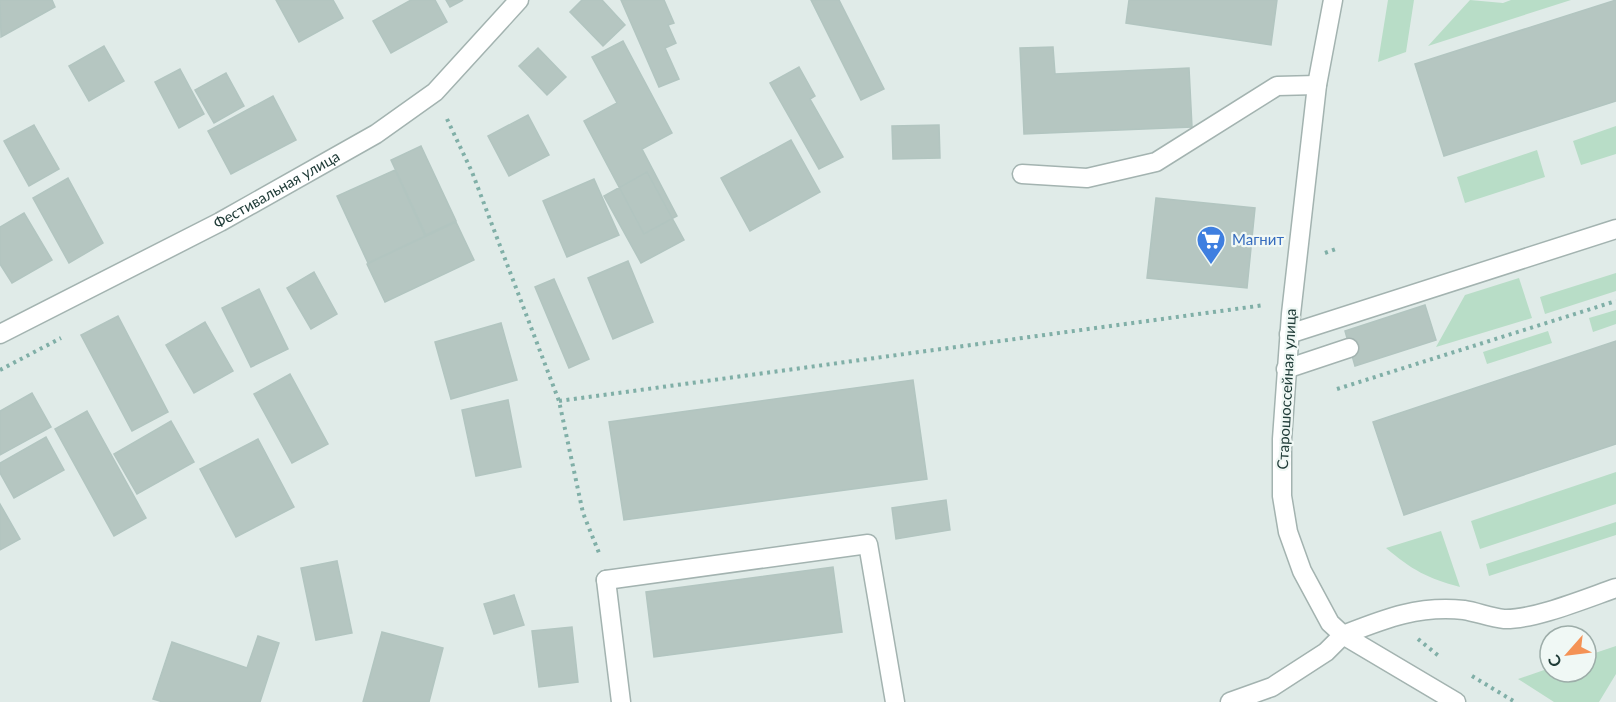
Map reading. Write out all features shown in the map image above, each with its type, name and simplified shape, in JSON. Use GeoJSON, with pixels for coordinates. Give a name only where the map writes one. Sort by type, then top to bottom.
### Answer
{"type":"FeatureCollection","features":[{"type":"Feature","properties":{"kind":"street","name":"Фестивальная улица"},"geometry":{"type":"LineString","coordinates":[[0,334],[220,222],[376,134],[435,92],[519,0]]}},
{"type":"Feature","properties":{"kind":"street","name":"Старошоссейная улица"},"geometry":{"type":"LineString","coordinates":[[1334,0],[1317,85],[1289,334],[1282,439],[1282,496],[1288,532],[1302,571],[1330,623],[1343,635],[1456,702]]}},
{"type":"Feature","properties":{"kind":"street"},"geometry":{"type":"LineString","coordinates":[[1022,174],[1087,178],[1156,162],[1277,86],[1317,85]]}},
{"type":"Feature","properties":{"kind":"street"},"geometry":{"type":"LineString","coordinates":[[1289,334],[1616,229]]}},
{"type":"Feature","properties":{"kind":"street"},"geometry":{"type":"LineString","coordinates":[[1286,369],[1349,348]]}},
{"type":"Feature","properties":{"kind":"street"},"geometry":{"type":"LineString","coordinates":[[621,702],[606,580],[868,544],[895,702]]}},
{"type":"Feature","properties":{"kind":"street"},"geometry":{"type":"LineString","coordinates":[[1230,702],[1272,687],[1326,652],[1343,635],[1390,616],[1426,609],[1463,610],[1505,619],[1540,613],[1616,588]]}},
{"type":"Feature","properties":{"kind":"path"},"geometry":{"type":"LineString","coordinates":[[447,119],[472,172],[559,401],[583,513],[602,560]]}},
{"type":"Feature","properties":{"kind":"path"},"geometry":{"type":"LineString","coordinates":[[559,401],[1292,301]]}},
{"type":"Feature","properties":{"kind":"path"},"geometry":{"type":"LineString","coordinates":[[1337,389],[1616,301]]}},
{"type":"Feature","properties":{"kind":"path"},"geometry":{"type":"LineString","coordinates":[[1390,616],[1447,661]]}},
{"type":"Feature","properties":{"kind":"path"},"geometry":{"type":"LineString","coordinates":[[1466,673],[1515,702]]}},
{"type":"Feature","properties":{"kind":"green space"},"geometry":{"type":"Polygon","coordinates":[[[1388,0],[1414,0],[1406,52],[1378,62],[1388,0]]]}},
{"type":"Feature","properties":{"kind":"green space"},"geometry":{"type":"Polygon","coordinates":[[[1470,0],[1503,3],[1511,0],[1571,0],[1428,46],[1470,0]]]}},
{"type":"Feature","properties":{"kind":"green space"},"geometry":{"type":"Polygon","coordinates":[[[1616,126],[1616,154],[1581,165],[1573,141],[1616,126]]]}},
{"type":"Feature","properties":{"kind":"green space"},"geometry":{"type":"Polygon","coordinates":[[[1537,150],[1545,177],[1465,203],[1457,177],[1537,150]]]}},
{"type":"Feature","properties":{"kind":"green space"},"geometry":{"type":"Polygon","coordinates":[[[1616,273],[1616,291],[1545,314],[1540,297],[1616,273]]]}},
{"type":"Feature","properties":{"kind":"green space"},"geometry":{"type":"Polygon","coordinates":[[[1519,278],[1532,318],[1436,347],[1465,295],[1519,278]]]}},
{"type":"Feature","properties":{"kind":"green space"},"geometry":{"type":"Polygon","coordinates":[[[1616,310],[1616,324],[1593,332],[1589,318],[1616,310]]]}},
{"type":"Feature","properties":{"kind":"green space"},"geometry":{"type":"Polygon","coordinates":[[[1548,331],[1552,343],[1487,364],[1483,352],[1548,331]]]}},
{"type":"Feature","properties":{"kind":"green space"},"geometry":{"type":"Polygon","coordinates":[[[1616,472],[1616,504],[1480,549],[1471,521],[1616,472]]]}},
{"type":"Feature","properties":{"kind":"green space"},"geometry":{"type":"Polygon","coordinates":[[[1616,522],[1616,535],[1489,576],[1486,564],[1616,522]]]}},
{"type":"Feature","properties":{"kind":"green space"},"geometry":{"type":"Polygon","coordinates":[[[1441,531],[1460,587],[1420,572],[1386,548],[1441,531]]]}},
{"type":"Feature","properties":{"kind":"green space"},"geometry":{"type":"Polygon","coordinates":[[[1616,646],[1616,674],[1599,702],[1554,702],[1518,679],[1538,672],[1538,684],[1598,684],[1598,652],[1616,646]]]}},
{"type":"Feature","properties":{"kind":"building"},"geometry":{"type":"Polygon","coordinates":[[[0,0],[52,0],[55,7],[1,37],[0,0]]]}},
{"type":"Feature","properties":{"kind":"building"},"geometry":{"type":"Polygon","coordinates":[[[276,0],[333,0],[343,18],[299,42],[276,0]]]}},
{"type":"Feature","properties":{"kind":"building"},"geometry":{"type":"Polygon","coordinates":[[[411,0],[435,0],[447,22],[391,53],[373,21],[411,0]]]}},
{"type":"Feature","properties":{"kind":"building"},"geometry":{"type":"Polygon","coordinates":[[[446,0],[463,0],[450,7],[446,0]]]}},
{"type":"Feature","properties":{"kind":"building"},"geometry":{"type":"Polygon","coordinates":[[[582,0],[602,0],[625,25],[603,46],[570,12],[582,0]]]}},
{"type":"Feature","properties":{"kind":"building"},"geometry":{"type":"Polygon","coordinates":[[[621,0],[664,0],[674,23],[668,25],[676,43],[665,48],[679,79],[659,87],[621,0]]]}},
{"type":"Feature","properties":{"kind":"building"},"geometry":{"type":"Polygon","coordinates":[[[811,0],[839,0],[884,89],[861,100],[811,0]]]}},
{"type":"Feature","properties":{"kind":"building"},"geometry":{"type":"Polygon","coordinates":[[[1129,0],[1277,0],[1271,45],[1126,23],[1129,0]]]}},
{"type":"Feature","properties":{"kind":"building"},"geometry":{"type":"Polygon","coordinates":[[[1616,0],[1616,101],[1444,156],[1415,64],[1616,0]]]}},
{"type":"Feature","properties":{"kind":"building"},"geometry":{"type":"Polygon","coordinates":[[[623,41],[672,133],[642,149],[677,216],[644,234],[584,121],[617,103],[592,57],[623,41]]]}},
{"type":"Feature","properties":{"kind":"building"},"geometry":{"type":"Polygon","coordinates":[[[104,46],[124,81],[89,101],[69,66],[104,46]]]}},
{"type":"Feature","properties":{"kind":"building"},"geometry":{"type":"Polygon","coordinates":[[[1053,47],[1055,74],[1189,68],[1192,127],[1024,134],[1020,48],[1053,47]]]}},
{"type":"Feature","properties":{"kind":"building"},"geometry":{"type":"Polygon","coordinates":[[[538,48],[566,77],[547,95],[519,66],[538,48]]]}},
{"type":"Feature","properties":{"kind":"building"},"geometry":{"type":"Polygon","coordinates":[[[799,67],[815,96],[810,99],[843,157],[819,169],[770,83],[799,67]]]}},
{"type":"Feature","properties":{"kind":"building"},"geometry":{"type":"Polygon","coordinates":[[[180,69],[204,114],[179,128],[155,82],[180,69]]]}},
{"type":"Feature","properties":{"kind":"building"},"geometry":{"type":"Polygon","coordinates":[[[226,73],[244,106],[214,123],[195,90],[226,73]]]}},
{"type":"Feature","properties":{"kind":"building"},"geometry":{"type":"Polygon","coordinates":[[[273,96],[296,140],[231,174],[208,131],[273,96]]]}},
{"type":"Feature","properties":{"kind":"building"},"geometry":{"type":"Polygon","coordinates":[[[528,115],[549,155],[509,176],[488,136],[528,115]]]}},
{"type":"Feature","properties":{"kind":"building"},"geometry":{"type":"Polygon","coordinates":[[[34,125],[59,169],[29,186],[4,141],[34,125]]]}},
{"type":"Feature","properties":{"kind":"building"},"geometry":{"type":"Polygon","coordinates":[[[939,125],[940,158],[893,159],[892,126],[939,125]]]}},
{"type":"Feature","properties":{"kind":"building"},"geometry":{"type":"Polygon","coordinates":[[[791,140],[820,192],[750,231],[721,178],[791,140]]]}},
{"type":"Feature","properties":{"kind":"building"},"geometry":{"type":"Polygon","coordinates":[[[421,146],[456,221],[426,235],[391,160],[421,146]]]}},
{"type":"Feature","properties":{"kind":"building"},"geometry":{"type":"Polygon","coordinates":[[[395,170],[425,236],[368,263],[337,196],[395,170]]]}},
{"type":"Feature","properties":{"kind":"building"},"geometry":{"type":"Polygon","coordinates":[[[647,172],[684,240],[641,263],[604,196],[647,172]]]}},
{"type":"Feature","properties":{"kind":"building"},"geometry":{"type":"Polygon","coordinates":[[[68,178],[103,243],[69,263],[33,198],[68,178]]]}},
{"type":"Feature","properties":{"kind":"building"},"geometry":{"type":"Polygon","coordinates":[[[594,179],[619,235],[567,257],[543,201],[594,179]]]}},
{"type":"Feature","properties":{"kind":"building"},"geometry":{"type":"Polygon","coordinates":[[[1156,198],[1255,208],[1247,288],[1147,278],[1156,198]]]}},
{"type":"Feature","properties":{"kind":"building"},"geometry":{"type":"Polygon","coordinates":[[[24,213],[52,260],[12,283],[0,264],[0,227],[24,213]]]}},
{"type":"Feature","properties":{"kind":"building"},"geometry":{"type":"Polygon","coordinates":[[[456,222],[474,260],[385,302],[367,264],[456,222]]]}},
{"type":"Feature","properties":{"kind":"building"},"geometry":{"type":"Polygon","coordinates":[[[628,261],[653,322],[613,339],[588,278],[628,261]]]}},
{"type":"Feature","properties":{"kind":"building"},"geometry":{"type":"Polygon","coordinates":[[[314,272],[337,314],[311,329],[287,288],[314,272]]]}},
{"type":"Feature","properties":{"kind":"building"},"geometry":{"type":"Polygon","coordinates":[[[554,279],[589,359],[569,368],[535,287],[554,279]]]}},
{"type":"Feature","properties":{"kind":"building"},"geometry":{"type":"Polygon","coordinates":[[[259,289],[288,349],[251,367],[222,308],[259,289]]]}},
{"type":"Feature","properties":{"kind":"building"},"geometry":{"type":"Polygon","coordinates":[[[1425,305],[1436,340],[1355,366],[1345,331],[1425,305]]]}},
{"type":"Feature","properties":{"kind":"building"},"geometry":{"type":"Polygon","coordinates":[[[118,316],[168,412],[132,431],[81,335],[118,316]]]}},
{"type":"Feature","properties":{"kind":"building"},"geometry":{"type":"Polygon","coordinates":[[[205,322],[233,371],[194,393],[166,345],[205,322]]]}},
{"type":"Feature","properties":{"kind":"building"},"geometry":{"type":"Polygon","coordinates":[[[501,323],[517,380],[451,399],[435,342],[501,323]]]}},
{"type":"Feature","properties":{"kind":"building"},"geometry":{"type":"Polygon","coordinates":[[[1616,341],[1616,444],[1404,515],[1373,422],[1616,341]]]}},
{"type":"Feature","properties":{"kind":"building"},"geometry":{"type":"Polygon","coordinates":[[[290,374],[328,444],[292,463],[254,394],[290,374]]]}},
{"type":"Feature","properties":{"kind":"building"},"geometry":{"type":"Polygon","coordinates":[[[913,380],[927,479],[624,520],[609,422],[913,380]]]}},
{"type":"Feature","properties":{"kind":"building"},"geometry":{"type":"Polygon","coordinates":[[[32,393],[51,427],[0,455],[0,411],[32,393]]]}},
{"type":"Feature","properties":{"kind":"building"},"geometry":{"type":"Polygon","coordinates":[[[508,400],[521,467],[476,476],[462,410],[508,400]]]}},
{"type":"Feature","properties":{"kind":"building"},"geometry":{"type":"Polygon","coordinates":[[[87,411],[146,518],[114,536],[55,429],[87,411]]]}},
{"type":"Feature","properties":{"kind":"building"},"geometry":{"type":"Polygon","coordinates":[[[171,421],[194,462],[137,494],[114,454],[171,421]]]}},
{"type":"Feature","properties":{"kind":"building"},"geometry":{"type":"Polygon","coordinates":[[[46,437],[64,470],[14,498],[0,473],[0,463],[46,437]]]}},
{"type":"Feature","properties":{"kind":"building"},"geometry":{"type":"Polygon","coordinates":[[[258,439],[294,507],[236,537],[200,469],[258,439]]]}},
{"type":"Feature","properties":{"kind":"building"},"geometry":{"type":"Polygon","coordinates":[[[946,500],[950,530],[896,539],[892,508],[946,500]]]}},
{"type":"Feature","properties":{"kind":"building"},"geometry":{"type":"Polygon","coordinates":[[[0,504],[20,539],[0,550],[0,504]]]}},
{"type":"Feature","properties":{"kind":"building"},"geometry":{"type":"Polygon","coordinates":[[[337,561],[352,633],[316,640],[301,568],[337,561]]]}},
{"type":"Feature","properties":{"kind":"building"},"geometry":{"type":"Polygon","coordinates":[[[833,567],[842,632],[654,657],[646,592],[833,567]]]}},
{"type":"Feature","properties":{"kind":"building"},"geometry":{"type":"Polygon","coordinates":[[[514,595],[524,625],[494,634],[484,604],[514,595]]]}},
{"type":"Feature","properties":{"kind":"building"},"geometry":{"type":"Polygon","coordinates":[[[572,627],[578,682],[539,687],[532,631],[572,627]]]}},
{"type":"Feature","properties":{"kind":"building"},"geometry":{"type":"Polygon","coordinates":[[[382,632],[443,648],[429,702],[363,702],[382,632]]]}},
{"type":"Feature","properties":{"kind":"building"},"geometry":{"type":"Polygon","coordinates":[[[258,636],[279,643],[260,702],[163,702],[153,699],[172,642],[247,668],[258,636]]]}},
{"type":"Feature","properties":{"kind":"place","name":"Магнит"},"geometry":{"type":"Point","coordinates":[1211,266]}}]}
